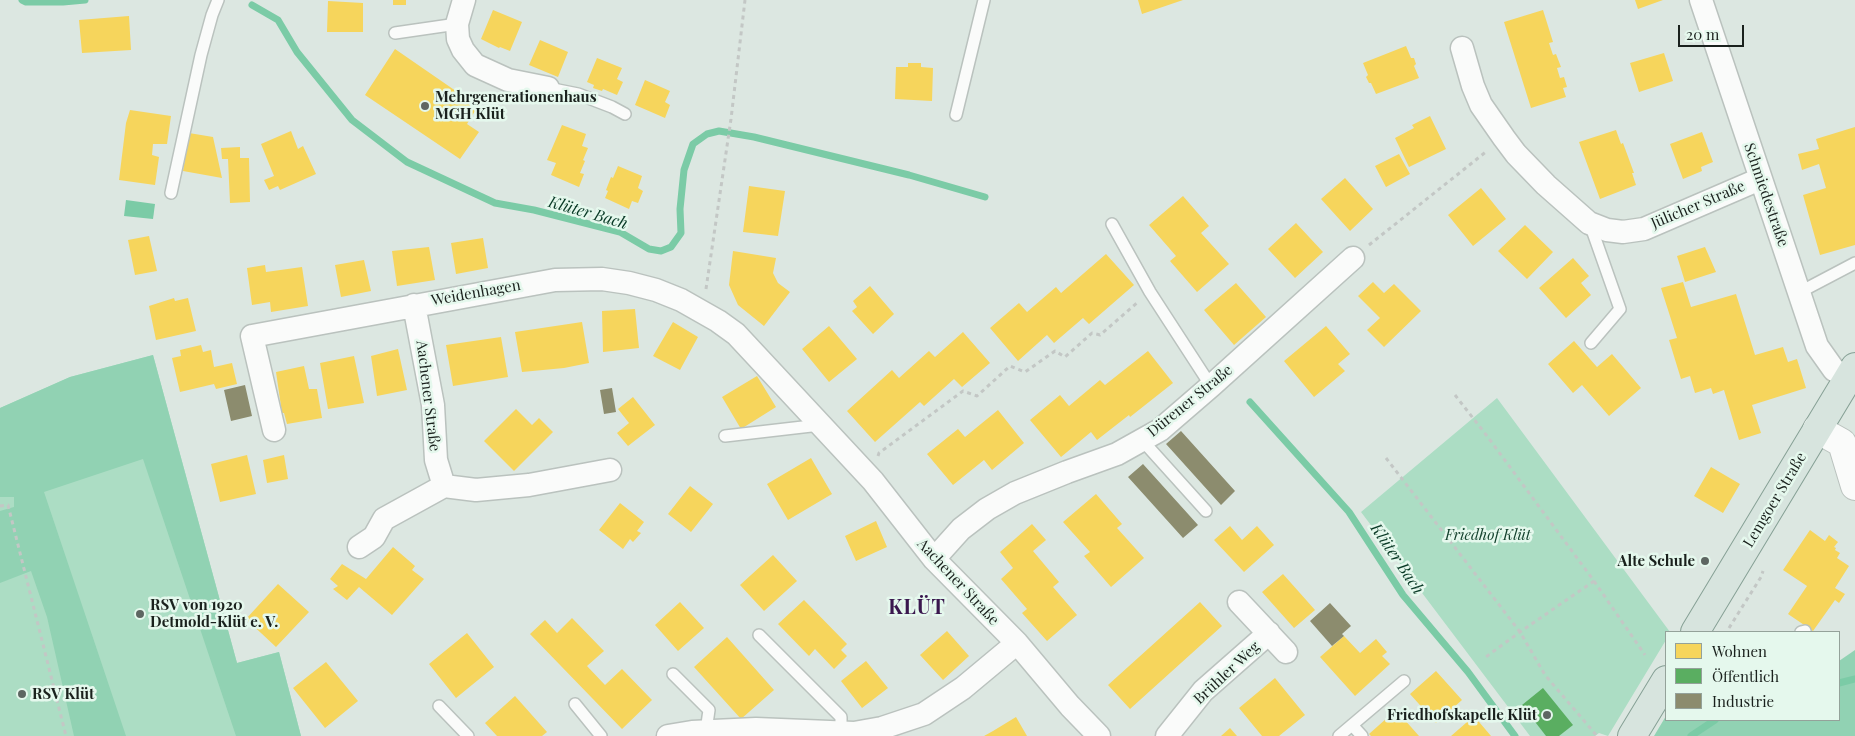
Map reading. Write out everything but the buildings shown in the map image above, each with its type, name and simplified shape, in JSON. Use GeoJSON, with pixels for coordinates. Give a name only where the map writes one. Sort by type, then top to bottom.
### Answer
{"type":"FeatureCollection","features":[{"type":"Feature","properties":{"kind":"main road","name":"Lemgoer Straße"},"geometry":{"type":"LineString","coordinates":[[1696,631],[1852,372]]}},
{"type":"Feature","properties":{"kind":"main road"},"geometry":{"type":"LineString","coordinates":[[1632,736],[1665,684]]}},
{"type":"Feature","properties":{"kind":"street"},"geometry":{"type":"LineString","coordinates":[[464,0],[457,24],[458,39],[463,50],[475,65],[508,80],[548,88]]}},
{"type":"Feature","properties":{"kind":"street","name":"Schmiedestraße"},"geometry":{"type":"LineString","coordinates":[[1701,0],[1817,346],[1834,370],[1852,372]]}},
{"type":"Feature","properties":{"kind":"street","name":"Jülicher Straße"},"geometry":{"type":"LineString","coordinates":[[1462,48],[1473,86],[1481,105],[1504,138],[1516,154],[1546,186],[1589,223],[1607,230],[1623,232],[1644,229],[1760,179]]}},
{"type":"Feature","properties":{"kind":"street","name":"Dürener Straße"},"geometry":{"type":"LineString","coordinates":[[934,559],[961,529],[986,509],[1015,493],[1117,454],[1160,430],[1353,258]]}},
{"type":"Feature","properties":{"kind":"street","name":"Weidenhagen"},"geometry":{"type":"LineString","coordinates":[[274,430],[252,336],[555,280],[602,279],[629,283],[656,290],[682,300],[736,334],[771,371]]}},
{"type":"Feature","properties":{"kind":"street","name":"Aachener Straße"},"geometry":{"type":"LineString","coordinates":[[414,305],[433,404],[436,460],[444,486]]}},
{"type":"Feature","properties":{"kind":"street","name":"Aachener Straße"},"geometry":{"type":"LineString","coordinates":[[771,371],[873,481],[934,559],[1017,643],[1070,706],[1099,736]]}},
{"type":"Feature","properties":{"kind":"street"},"geometry":{"type":"LineString","coordinates":[[1817,429],[1842,443],[1855,486]]}},
{"type":"Feature","properties":{"kind":"street"},"geometry":{"type":"LineString","coordinates":[[359,547],[374,537],[384,519],[444,486],[476,490],[529,485],[610,470]]}},
{"type":"Feature","properties":{"kind":"street","name":"Brühler Weg"},"geometry":{"type":"LineString","coordinates":[[1240,602],[1286,652]]}},
{"type":"Feature","properties":{"kind":"street","name":"Brühler Weg"},"geometry":{"type":"LineString","coordinates":[[1167,736],[1204,691],[1269,633]]}},
{"type":"Feature","properties":{"kind":"street"},"geometry":{"type":"LineString","coordinates":[[668,736],[706,731],[850,734],[882,728],[924,714],[963,688],[1017,643]]}},
{"type":"Feature","properties":{"kind":"lane"},"geometry":{"type":"LineString","coordinates":[[171,193],[201,55],[218,0]]}},
{"type":"Feature","properties":{"kind":"lane"},"geometry":{"type":"LineString","coordinates":[[956,115],[984,0]]}},
{"type":"Feature","properties":{"kind":"lane"},"geometry":{"type":"LineString","coordinates":[[395,33],[457,24]]}},
{"type":"Feature","properties":{"kind":"lane"},"geometry":{"type":"LineString","coordinates":[[548,88],[578,94],[625,114]]}},
{"type":"Feature","properties":{"kind":"lane"},"geometry":{"type":"LineString","coordinates":[[1589,223],[1620,309],[1591,344]]}},
{"type":"Feature","properties":{"kind":"lane"},"geometry":{"type":"LineString","coordinates":[[1112,224],[1150,292],[1210,386]]}},
{"type":"Feature","properties":{"kind":"lane"},"geometry":{"type":"LineString","coordinates":[[1800,292],[1855,263]]}},
{"type":"Feature","properties":{"kind":"lane"},"geometry":{"type":"LineString","coordinates":[[725,436],[820,425]]}},
{"type":"Feature","properties":{"kind":"lane"},"geometry":{"type":"LineString","coordinates":[[1142,440],[1206,511]]}},
{"type":"Feature","properties":{"kind":"lane"},"geometry":{"type":"LineString","coordinates":[[759,635],[841,717],[850,734]]}},
{"type":"Feature","properties":{"kind":"lane"},"geometry":{"type":"LineString","coordinates":[[673,674],[709,710],[706,731]]}},
{"type":"Feature","properties":{"kind":"lane"},"geometry":{"type":"LineString","coordinates":[[1339,736],[1404,681]]}},
{"type":"Feature","properties":{"kind":"lane"},"geometry":{"type":"LineString","coordinates":[[575,704],[601,736]]}},
{"type":"Feature","properties":{"kind":"lane"},"geometry":{"type":"LineString","coordinates":[[439,706],[468,736]]}},
{"type":"Feature","properties":{"kind":"lane"},"geometry":{"type":"LineString","coordinates":[[1352,724],[1362,736]]}},
{"type":"Feature","properties":{"kind":"path"},"geometry":{"type":"LineString","coordinates":[[702,312],[731,119],[745,0]]}},
{"type":"Feature","properties":{"kind":"path"},"geometry":{"type":"LineString","coordinates":[[1353,258],[1504,138]]}},
{"type":"Feature","properties":{"kind":"path"},"geometry":{"type":"LineString","coordinates":[[873,481],[879,453],[963,391],[978,396],[1010,366],[1025,372],[1055,351],[1065,357],[1092,333],[1100,335],[1150,292]]}},
{"type":"Feature","properties":{"kind":"path"},"geometry":{"type":"LineString","coordinates":[[1456,395],[1594,581],[1645,655]]}},
{"type":"Feature","properties":{"kind":"path"},"geometry":{"type":"LineString","coordinates":[[1386,458],[1520,632],[1545,675],[1597,736]]}},
{"type":"Feature","properties":{"kind":"path"},"geometry":{"type":"LineString","coordinates":[[0,506],[8,506],[66,736]]}},
{"type":"Feature","properties":{"kind":"path"},"geometry":{"type":"LineString","coordinates":[[1483,659],[1594,581]]}},
{"type":"Feature","properties":{"kind":"green space"},"geometry":{"type":"Polygon","coordinates":[[[153,355],[237,663],[279,652],[301,736],[0,736],[0,408],[70,377],[153,355]]]}},
{"type":"Feature","properties":{"kind":"green space","name":"Friedhof Klüt"},"geometry":{"type":"Polygon","coordinates":[[[1497,398],[1669,631],[1665,631],[1665,642],[1608,736],[1599,733],[1595,736],[1530,736],[1361,512],[1497,398]]]}},
{"type":"Feature","properties":{"kind":"shaded area"},"geometry":{"type":"Polygon","coordinates":[[[126,200],[155,204],[153,219],[124,216],[126,200]]]}},
{"type":"Feature","properties":{"kind":"shaded area"},"geometry":{"type":"Polygon","coordinates":[[[153,355],[237,663],[279,652],[301,736],[236,736],[143,459],[44,492],[126,736],[74,736],[47,617],[31,571],[0,583],[0,511],[14,507],[14,497],[0,497],[0,408],[70,377],[153,355]]]}},
{"type":"Feature","properties":{"kind":"shaded area"},"geometry":{"type":"Polygon","coordinates":[[[1855,650],[1855,736],[1654,736],[1665,718],[1665,721],[1840,721],[1840,660],[1855,650]]]}},
{"type":"Feature","properties":{"kind":"waterway","name":"Klüter Bach"},"geometry":{"type":"LineString","coordinates":[[22,0],[26,2],[85,0]]}},
{"type":"Feature","properties":{"kind":"waterway","name":"Klüter Bach"},"geometry":{"type":"LineString","coordinates":[[252,5],[278,20],[297,52],[352,120],[407,162],[495,203],[534,210],[620,232],[649,249],[661,251],[671,247],[681,233],[680,209],[684,170],[693,144],[707,134],[719,131],[754,137],[909,175],[985,197]]}},
{"type":"Feature","properties":{"kind":"waterway","name":"Klüter Bach"},"geometry":{"type":"LineString","coordinates":[[1250,402],[1349,512],[1403,595],[1468,672],[1515,736]]}},
{"type":"Feature","properties":{"kind":"waterway"},"geometry":{"type":"LineString","coordinates":[[1840,683],[1855,679]]}},
{"type":"Feature","properties":{"kind":"waterway"},"geometry":{"type":"LineString","coordinates":[[1691,736],[1714,721]]}},
{"type":"Feature","properties":{"kind":"place","name":"Mehrgenerationenhaus MGH Klüt"},"geometry":{"type":"Point","coordinates":[425,106]}},
{"type":"Feature","properties":{"kind":"place","name":"Alte Schule"},"geometry":{"type":"Point","coordinates":[1705,561]}},
{"type":"Feature","properties":{"kind":"place","name":"RSV von 1920 Detmold-Klüt e. V."},"geometry":{"type":"Point","coordinates":[140,614]}},
{"type":"Feature","properties":{"kind":"place","name":"RSV Klüt"},"geometry":{"type":"Point","coordinates":[22,694]}},
{"type":"Feature","properties":{"kind":"place","name":"Friedhofskapelle Klüt"},"geometry":{"type":"Point","coordinates":[1547,715]}},
{"type":"Feature","properties":{"kind":"district","name":"KLÜT"},"geometry":{"type":"Point","coordinates":[917,608]}}]}
